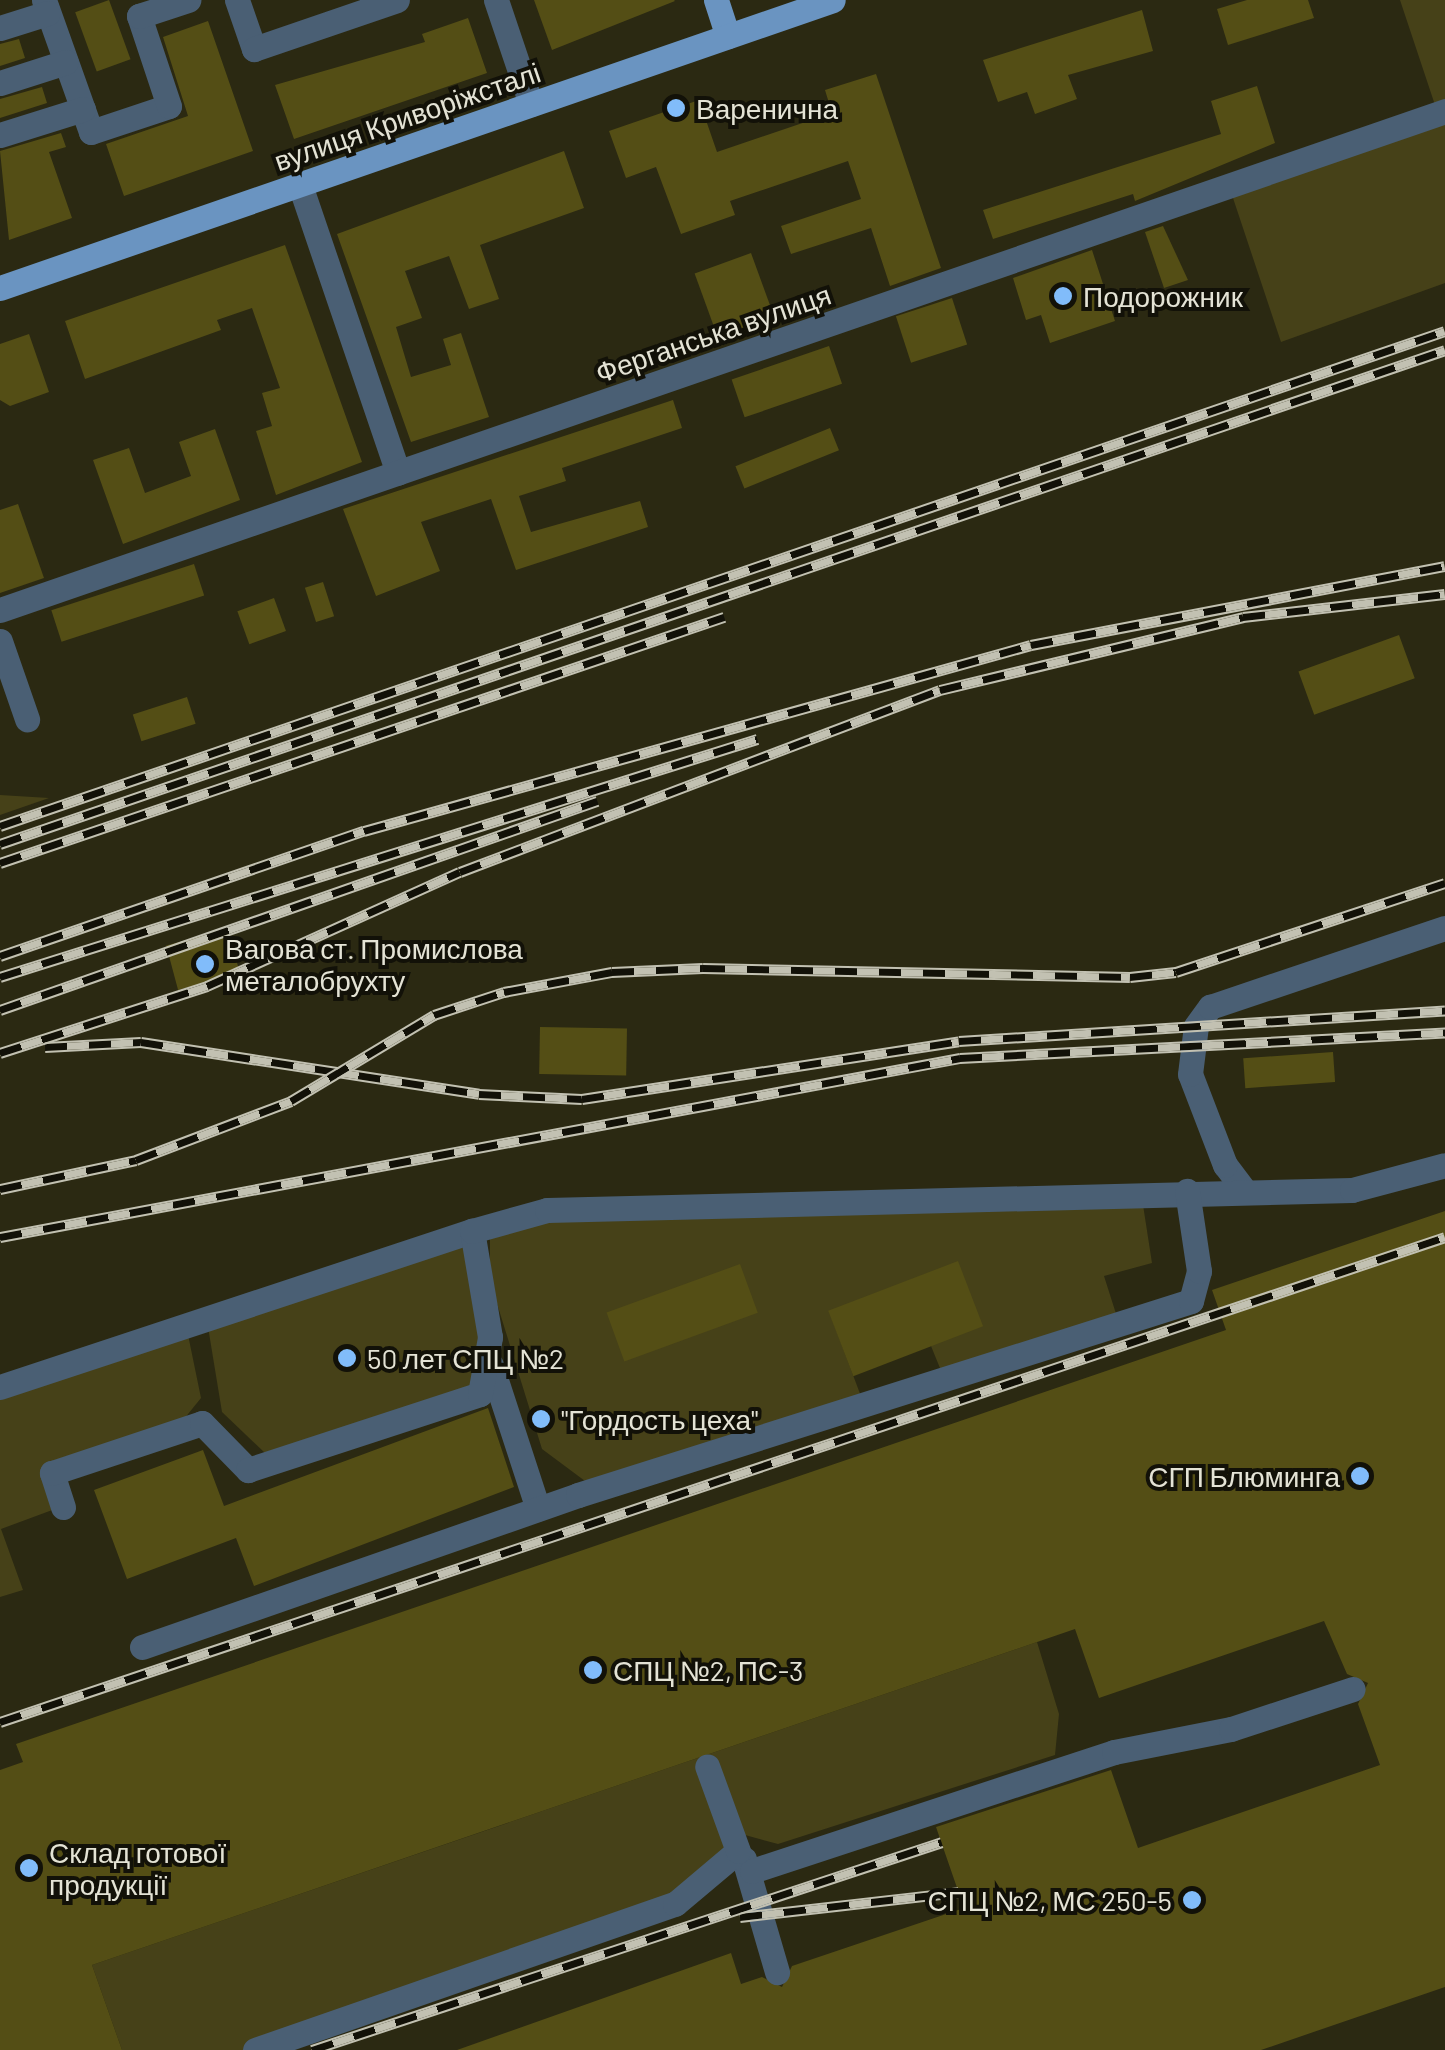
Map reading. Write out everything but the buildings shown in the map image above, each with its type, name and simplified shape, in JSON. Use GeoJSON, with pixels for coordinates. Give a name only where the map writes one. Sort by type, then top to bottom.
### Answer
{"type":"FeatureCollection","features":[{"type":"Feature","properties":{"kind":"main road"},"geometry":{"type":"LineString","coordinates":[[716,0],[728,36]]}},
{"type":"Feature","properties":{"kind":"main road","name":"вулиця Криворіжсталі"},"geometry":{"type":"LineString","coordinates":[[0,288],[833,0]]}},
{"type":"Feature","properties":{"kind":"street"},"geometry":{"type":"LineString","coordinates":[[0,28],[46,6],[91,132],[169,106],[139,16],[188,0]]}},
{"type":"Feature","properties":{"kind":"street"},"geometry":{"type":"LineString","coordinates":[[237,0],[254,49],[396,0]]}},
{"type":"Feature","properties":{"kind":"street"},"geometry":{"type":"LineString","coordinates":[[496,0],[531,104]]}},
{"type":"Feature","properties":{"kind":"street"},"geometry":{"type":"LineString","coordinates":[[0,82],[66,62]]}},
{"type":"Feature","properties":{"kind":"street"},"geometry":{"type":"LineString","coordinates":[[0,135],[83,109]]}},
{"type":"Feature","properties":{"kind":"street","name":"Ферганська вулиця"},"geometry":{"type":"LineString","coordinates":[[0,610],[1445,111]]}},
{"type":"Feature","properties":{"kind":"street"},"geometry":{"type":"LineString","coordinates":[[300,184],[398,473]]}},
{"type":"Feature","properties":{"kind":"street"},"geometry":{"type":"LineString","coordinates":[[0,641],[27,720]]}},
{"type":"Feature","properties":{"kind":"street"},"geometry":{"type":"LineString","coordinates":[[1244,1190],[1224,1165],[1190,1074],[1196,1026],[1210,1007],[1445,928]]}},
{"type":"Feature","properties":{"kind":"street"},"geometry":{"type":"LineString","coordinates":[[0,1387],[472,1231],[547,1210],[1187,1191],[1352,1190],[1445,1165]]}},
{"type":"Feature","properties":{"kind":"street"},"geometry":{"type":"LineString","coordinates":[[142,1646],[538,1509],[1191,1300],[1199,1270],[1187,1191]]}},
{"type":"Feature","properties":{"kind":"street"},"geometry":{"type":"LineString","coordinates":[[472,1231],[491,1365],[538,1509]]}},
{"type":"Feature","properties":{"kind":"street"},"geometry":{"type":"LineString","coordinates":[[63,1506],[52,1474],[202,1423],[248,1470],[480,1394],[491,1365]]}},
{"type":"Feature","properties":{"kind":"street"},"geometry":{"type":"LineString","coordinates":[[255,2050],[676,1904],[745,1861],[1114,1752],[1231,1729],[1353,1689]]}},
{"type":"Feature","properties":{"kind":"street"},"geometry":{"type":"LineString","coordinates":[[707,1766],[745,1861],[777,1972]]}},
{"type":"Feature","properties":{"kind":"shaded area"},"geometry":{"type":"Polygon","coordinates":[[[1400,0],[1445,0],[1445,102],[1435,105],[1400,0]]]}},
{"type":"Feature","properties":{"kind":"shaded area"},"geometry":{"type":"Polygon","coordinates":[[[1445,120],[1445,283],[1281,342],[1232,195],[1445,120]]]}},
{"type":"Feature","properties":{"kind":"shaded area"},"geometry":{"type":"Polygon","coordinates":[[[0,795],[49,798],[0,815],[0,795]]]}},
{"type":"Feature","properties":{"kind":"shaded area"},"geometry":{"type":"Polygon","coordinates":[[[1141,1192],[1152,1263],[1104,1276],[1118,1320],[944,1378],[931,1346],[829,1311],[862,1399],[585,1481],[542,1449],[490,1281],[490,1226],[547,1210],[1141,1192]]]}},
{"type":"Feature","properties":{"kind":"shaded area"},"geometry":{"type":"Polygon","coordinates":[[[466,1241],[483,1336],[470,1386],[265,1453],[222,1412],[208,1327],[466,1241]]]}},
{"type":"Feature","properties":{"kind":"shaded area"},"geometry":{"type":"Polygon","coordinates":[[[186,1325],[201,1398],[184,1419],[42,1467],[55,1509],[1,1529],[23,1590],[0,1597],[0,1387],[186,1325]]]}},
{"type":"Feature","properties":{"kind":"shaded area"},"geometry":{"type":"Polygon","coordinates":[[[1037,1642],[1059,1714],[1055,1755],[778,1844],[745,1835],[675,1904],[255,2050],[122,2050],[92,1965],[1037,1642]]]}},
{"type":"Feature","properties":{"kind":"railway"},"geometry":{"type":"LineString","coordinates":[[0,826],[1445,331]]}},
{"type":"Feature","properties":{"kind":"railway"},"geometry":{"type":"LineString","coordinates":[[0,844],[1445,350]]}},
{"type":"Feature","properties":{"kind":"railway"},"geometry":{"type":"LineString","coordinates":[[0,956],[364,831],[1031,645],[1445,566]]}},
{"type":"Feature","properties":{"kind":"railway"},"geometry":{"type":"LineString","coordinates":[[0,1053],[207,986],[460,872],[940,690],[1243,617],[1445,594]]}},
{"type":"Feature","properties":{"kind":"railway"},"geometry":{"type":"LineString","coordinates":[[0,863],[724,617]]}},
{"type":"Feature","properties":{"kind":"railway"},"geometry":{"type":"LineString","coordinates":[[0,977],[757,739]]}},
{"type":"Feature","properties":{"kind":"railway"},"geometry":{"type":"LineString","coordinates":[[0,1010],[597,801]]}},
{"type":"Feature","properties":{"kind":"railway"},"geometry":{"type":"LineString","coordinates":[[0,1189],[136,1160],[291,1101],[434,1015],[504,992],[612,972],[703,968],[1130,977],[1176,972],[1445,883]]}},
{"type":"Feature","properties":{"kind":"railway"},"geometry":{"type":"LineString","coordinates":[[45,1047],[141,1042],[479,1094],[582,1099],[959,1041],[1445,1010]]}},
{"type":"Feature","properties":{"kind":"railway"},"geometry":{"type":"LineString","coordinates":[[0,1237],[960,1058],[1445,1033]]}},
{"type":"Feature","properties":{"kind":"railway"},"geometry":{"type":"LineString","coordinates":[[0,1722],[1445,1237]]}},
{"type":"Feature","properties":{"kind":"railway"},"geometry":{"type":"LineString","coordinates":[[312,2050],[942,1842]]}},
{"type":"Feature","properties":{"kind":"railway"},"geometry":{"type":"LineString","coordinates":[[740,1917],[959,1892]]}},
{"type":"Feature","properties":{"kind":"place","name":"Варенична"},"geometry":{"type":"Point","coordinates":[676,108]}},
{"type":"Feature","properties":{"kind":"place","name":"Подорожник"},"geometry":{"type":"Point","coordinates":[1063,296]}},
{"type":"Feature","properties":{"kind":"place","name":"Вагова ст. Промислова металобрухту"},"geometry":{"type":"Point","coordinates":[205,964]}},
{"type":"Feature","properties":{"kind":"place","name":"50 лет СПЦ №2"},"geometry":{"type":"Point","coordinates":[347,1358]}},
{"type":"Feature","properties":{"kind":"place","name":"\"Гордость цеха\""},"geometry":{"type":"Point","coordinates":[541,1419]}},
{"type":"Feature","properties":{"kind":"place","name":"СГП Блюминга"},"geometry":{"type":"Point","coordinates":[1360,1476]}},
{"type":"Feature","properties":{"kind":"place","name":"СПЦ №2, ПС-3"},"geometry":{"type":"Point","coordinates":[593,1670]}},
{"type":"Feature","properties":{"kind":"place","name":"Склад готової продукції"},"geometry":{"type":"Point","coordinates":[29,1868]}},
{"type":"Feature","properties":{"kind":"place","name":"СПЦ №2, МС 250-5"},"geometry":{"type":"Point","coordinates":[1192,1900]}}]}
